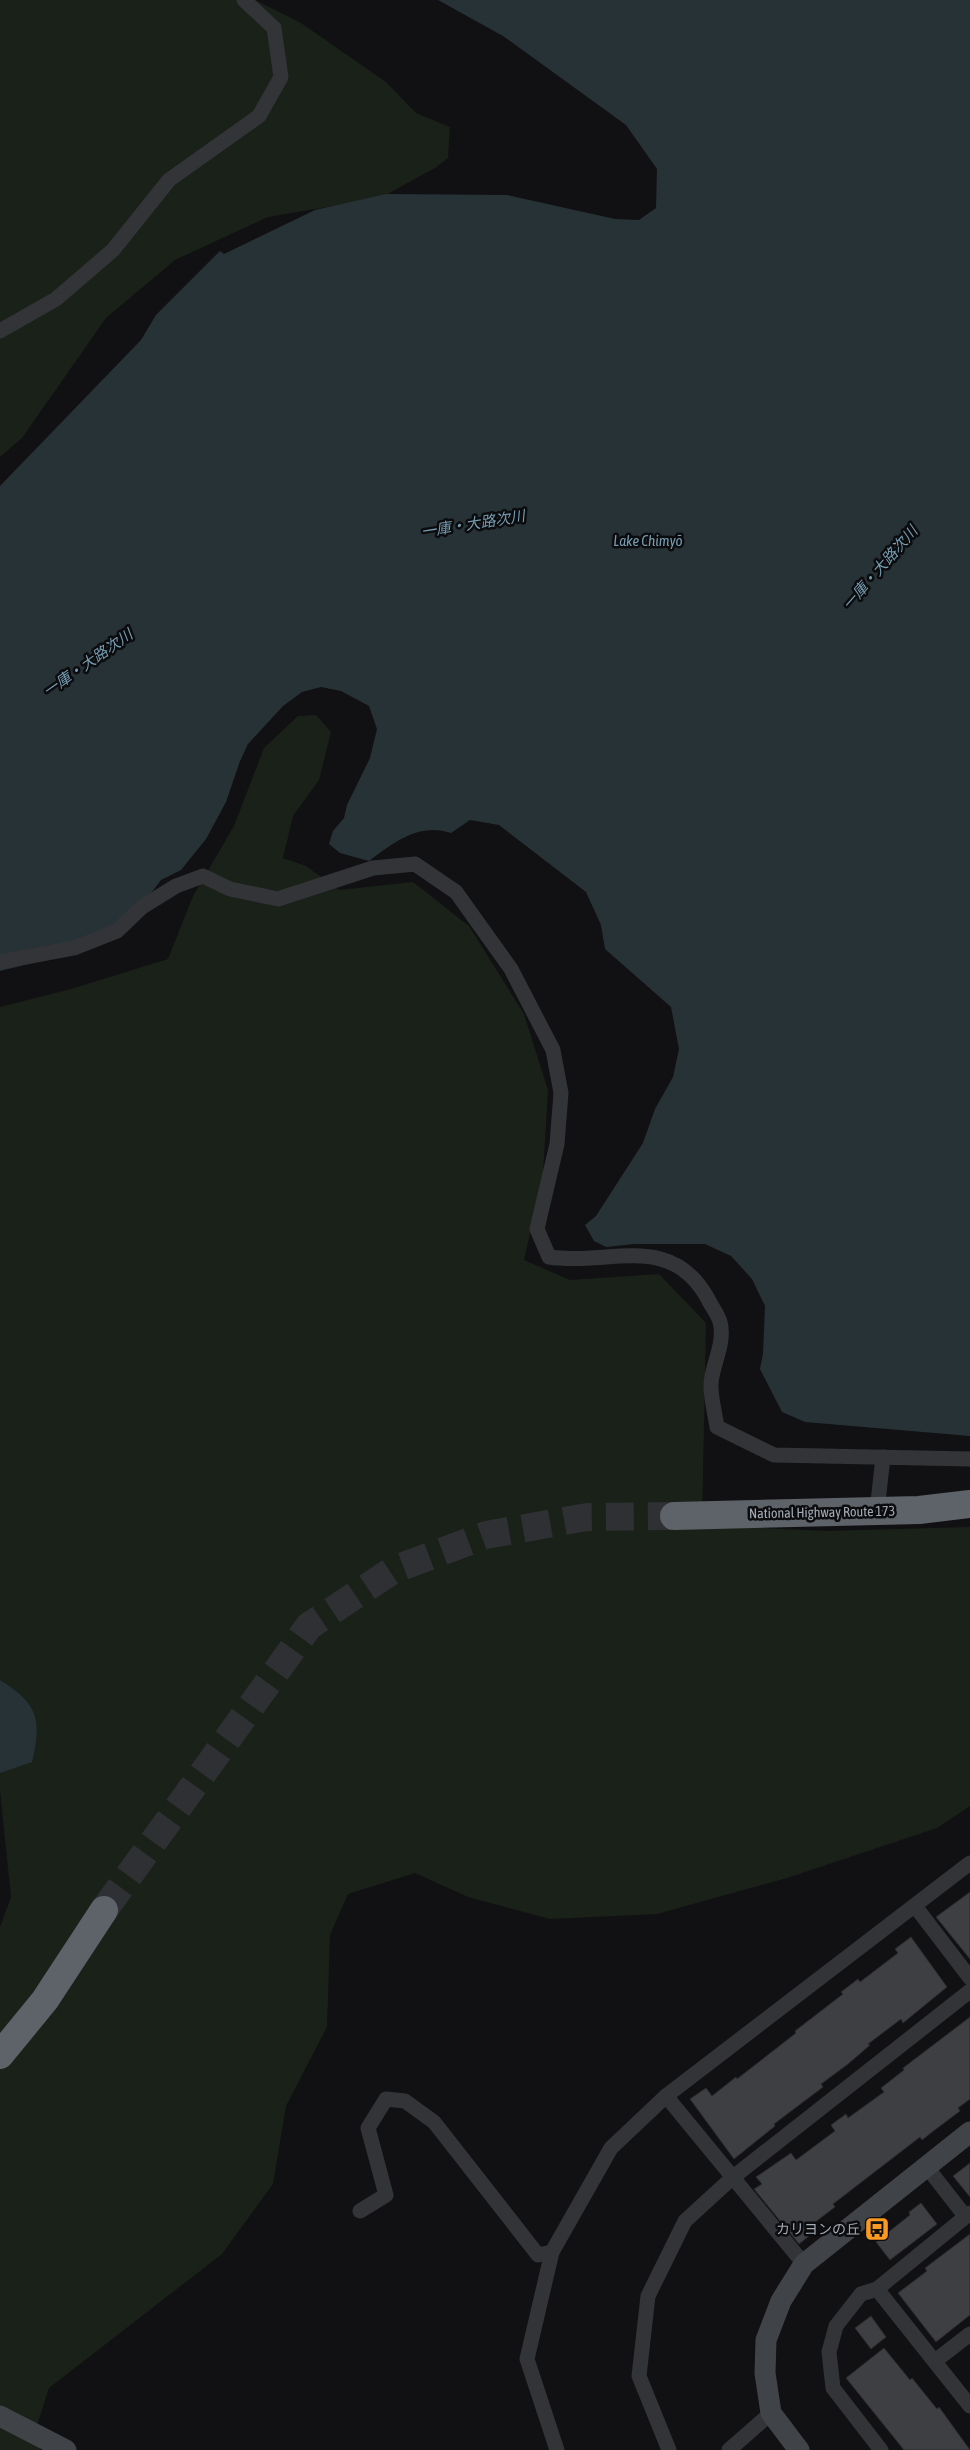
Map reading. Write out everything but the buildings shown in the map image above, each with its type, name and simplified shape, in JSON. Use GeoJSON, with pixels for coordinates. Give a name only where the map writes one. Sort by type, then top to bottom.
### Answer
{"type":"FeatureCollection","features":[{"type":"Feature","properties":{"kind":"highway","name":"National Highway Route 173"},"geometry":{"type":"LineString","coordinates":[[674,1516],[919,1510],[970,1504]]}},
{"type":"Feature","properties":{"kind":"highway"},"geometry":{"type":"LineString","coordinates":[[0,2055],[45,2000],[104,1910]]}},
{"type":"Feature","properties":{"kind":"street"},"geometry":{"type":"LineString","coordinates":[[0,331],[56,299],[113,250],[169,180],[259,116],[281,77],[274,28],[244,0]]}},
{"type":"Feature","properties":{"kind":"street"},"geometry":{"type":"LineString","coordinates":[[0,962],[74,948],[117,931],[142,907],[176,886],[203,876],[230,889],[278,899],[373,868],[415,864],[456,892],[511,969],[553,1050],[561,1093],[558,1144],[537,1228],[549,1257],[569,1260],[651,1255],[683,1268],[701,1288],[721,1323],[719,1356],[710,1384],[717,1427],[774,1455],[970,1459]]}},
{"type":"Feature","properties":{"kind":"street"},"geometry":{"type":"LineString","coordinates":[[877,1511],[884,1457]]}},
{"type":"Feature","properties":{"kind":"street"},"geometry":{"type":"LineString","coordinates":[[557,2450],[527,2359],[552,2252],[611,2148],[666,2096],[970,1863]]}},
{"type":"Feature","properties":{"kind":"street"},"geometry":{"type":"LineString","coordinates":[[915,1906],[970,1978]]}},
{"type":"Feature","properties":{"kind":"street"},"geometry":{"type":"LineString","coordinates":[[669,2450],[639,2376],[648,2296],[685,2221],[732,2178],[970,1991]]}},
{"type":"Feature","properties":{"kind":"street"},"geometry":{"type":"LineString","coordinates":[[666,2096],[804,2264]]}},
{"type":"Feature","properties":{"kind":"street"},"geometry":{"type":"LineString","coordinates":[[360,2211],[386,2195],[368,2128],[386,2099],[405,2101],[434,2122],[538,2255],[552,2252]]}},
{"type":"Feature","properties":{"kind":"street"},"geometry":{"type":"LineString","coordinates":[[799,2450],[771,2413],[765,2373],[766,2340],[781,2302],[804,2264],[970,2132]]}},
{"type":"Feature","properties":{"kind":"street"},"geometry":{"type":"LineString","coordinates":[[881,2450],[833,2388],[829,2352],[836,2326],[861,2294],[877,2289],[968,2215],[926,2166]]}},
{"type":"Feature","properties":{"kind":"street"},"geometry":{"type":"LineString","coordinates":[[877,2289],[970,2406]]}},
{"type":"Feature","properties":{"kind":"street"},"geometry":{"type":"LineString","coordinates":[[936,2361],[970,2334]]}},
{"type":"Feature","properties":{"kind":"street"},"geometry":{"type":"LineString","coordinates":[[729,2450],[771,2413]]}},
{"type":"Feature","properties":{"kind":"street"},"geometry":{"type":"LineString","coordinates":[[0,2416],[66,2450]]}},
{"type":"Feature","properties":{"kind":"shaded area"},"geometry":{"type":"Polygon","coordinates":[[[0,0],[255,0],[301,23],[386,82],[416,113],[450,127],[448,158],[435,168],[380,198],[268,217],[175,260],[106,318],[22,438],[0,457],[0,0]]]}},
{"type":"Feature","properties":{"kind":"shaded area"},"geometry":{"type":"Polygon","coordinates":[[[316,715],[331,732],[319,780],[293,816],[283,858],[306,866],[339,890],[413,882],[469,926],[524,1014],[548,1090],[543,1175],[524,1260],[570,1280],[659,1274],[706,1323],[702,1525],[826,1531],[970,1527],[970,1806],[937,1828],[787,1878],[657,1914],[550,1919],[468,1897],[415,1873],[348,1894],[330,1935],[327,2027],[286,2106],[273,2184],[222,2254],[49,2388],[35,2432],[40,2450],[0,2450],[0,1927],[11,1897],[0,1791],[0,1007],[71,989],[168,959],[193,896],[234,826],[264,748],[298,716],[316,715]]]}},
{"type":"Feature","properties":{"kind":"water","name":"Lake Chimyō"},"geometry":{"type":"Polygon","coordinates":[[[438,0],[970,0],[970,1436],[805,1422],[782,1412],[760,1369],[763,1354],[765,1306],[752,1279],[731,1256],[705,1244],[634,1244],[606,1247],[594,1241],[585,1225],[596,1216],[643,1143],[655,1109],[673,1077],[679,1049],[671,1007],[605,949],[601,925],[586,892],[499,825],[470,820],[451,833],[439,830],[417,832],[387,847],[369,861],[340,853],[329,844],[333,831],[344,818],[347,805],[370,758],[377,729],[369,706],[341,691],[321,687],[302,692],[283,706],[248,744],[226,802],[206,839],[181,870],[161,880],[120,934],[94,948],[0,971],[0,486],[141,340],[156,315],[220,251],[224,254],[315,210],[386,194],[507,195],[615,219],[639,220],[656,208],[657,169],[626,125],[503,36],[438,0]]]}},
{"type":"Feature","properties":{"kind":"water"},"geometry":{"type":"Polygon","coordinates":[[[0,1680],[13,1689],[29,1705],[34,1714],[37,1734],[32,1762],[0,1773],[0,1680]]]}},
{"type":"Feature","properties":{"kind":"tunnel"},"geometry":{"type":"LineString","coordinates":[[104,1910],[309,1626],[393,1570],[486,1535],[587,1517],[674,1516]]}},
{"type":"Feature","properties":{"kind":"place","name":"カリヨンの丘"},"geometry":{"type":"Point","coordinates":[877,2229]}},
{"type":"Feature","properties":{"kind":"water label","name":"一庫・大路次川"},"geometry":{"type":"Point","coordinates":[473,524]}},
{"type":"Feature","properties":{"kind":"water label","name":"一庫・大路次川"},"geometry":{"type":"Point","coordinates":[880,568]}},
{"type":"Feature","properties":{"kind":"water label","name":"一庫・大路次川"},"geometry":{"type":"Point","coordinates":[88,663]}}]}
